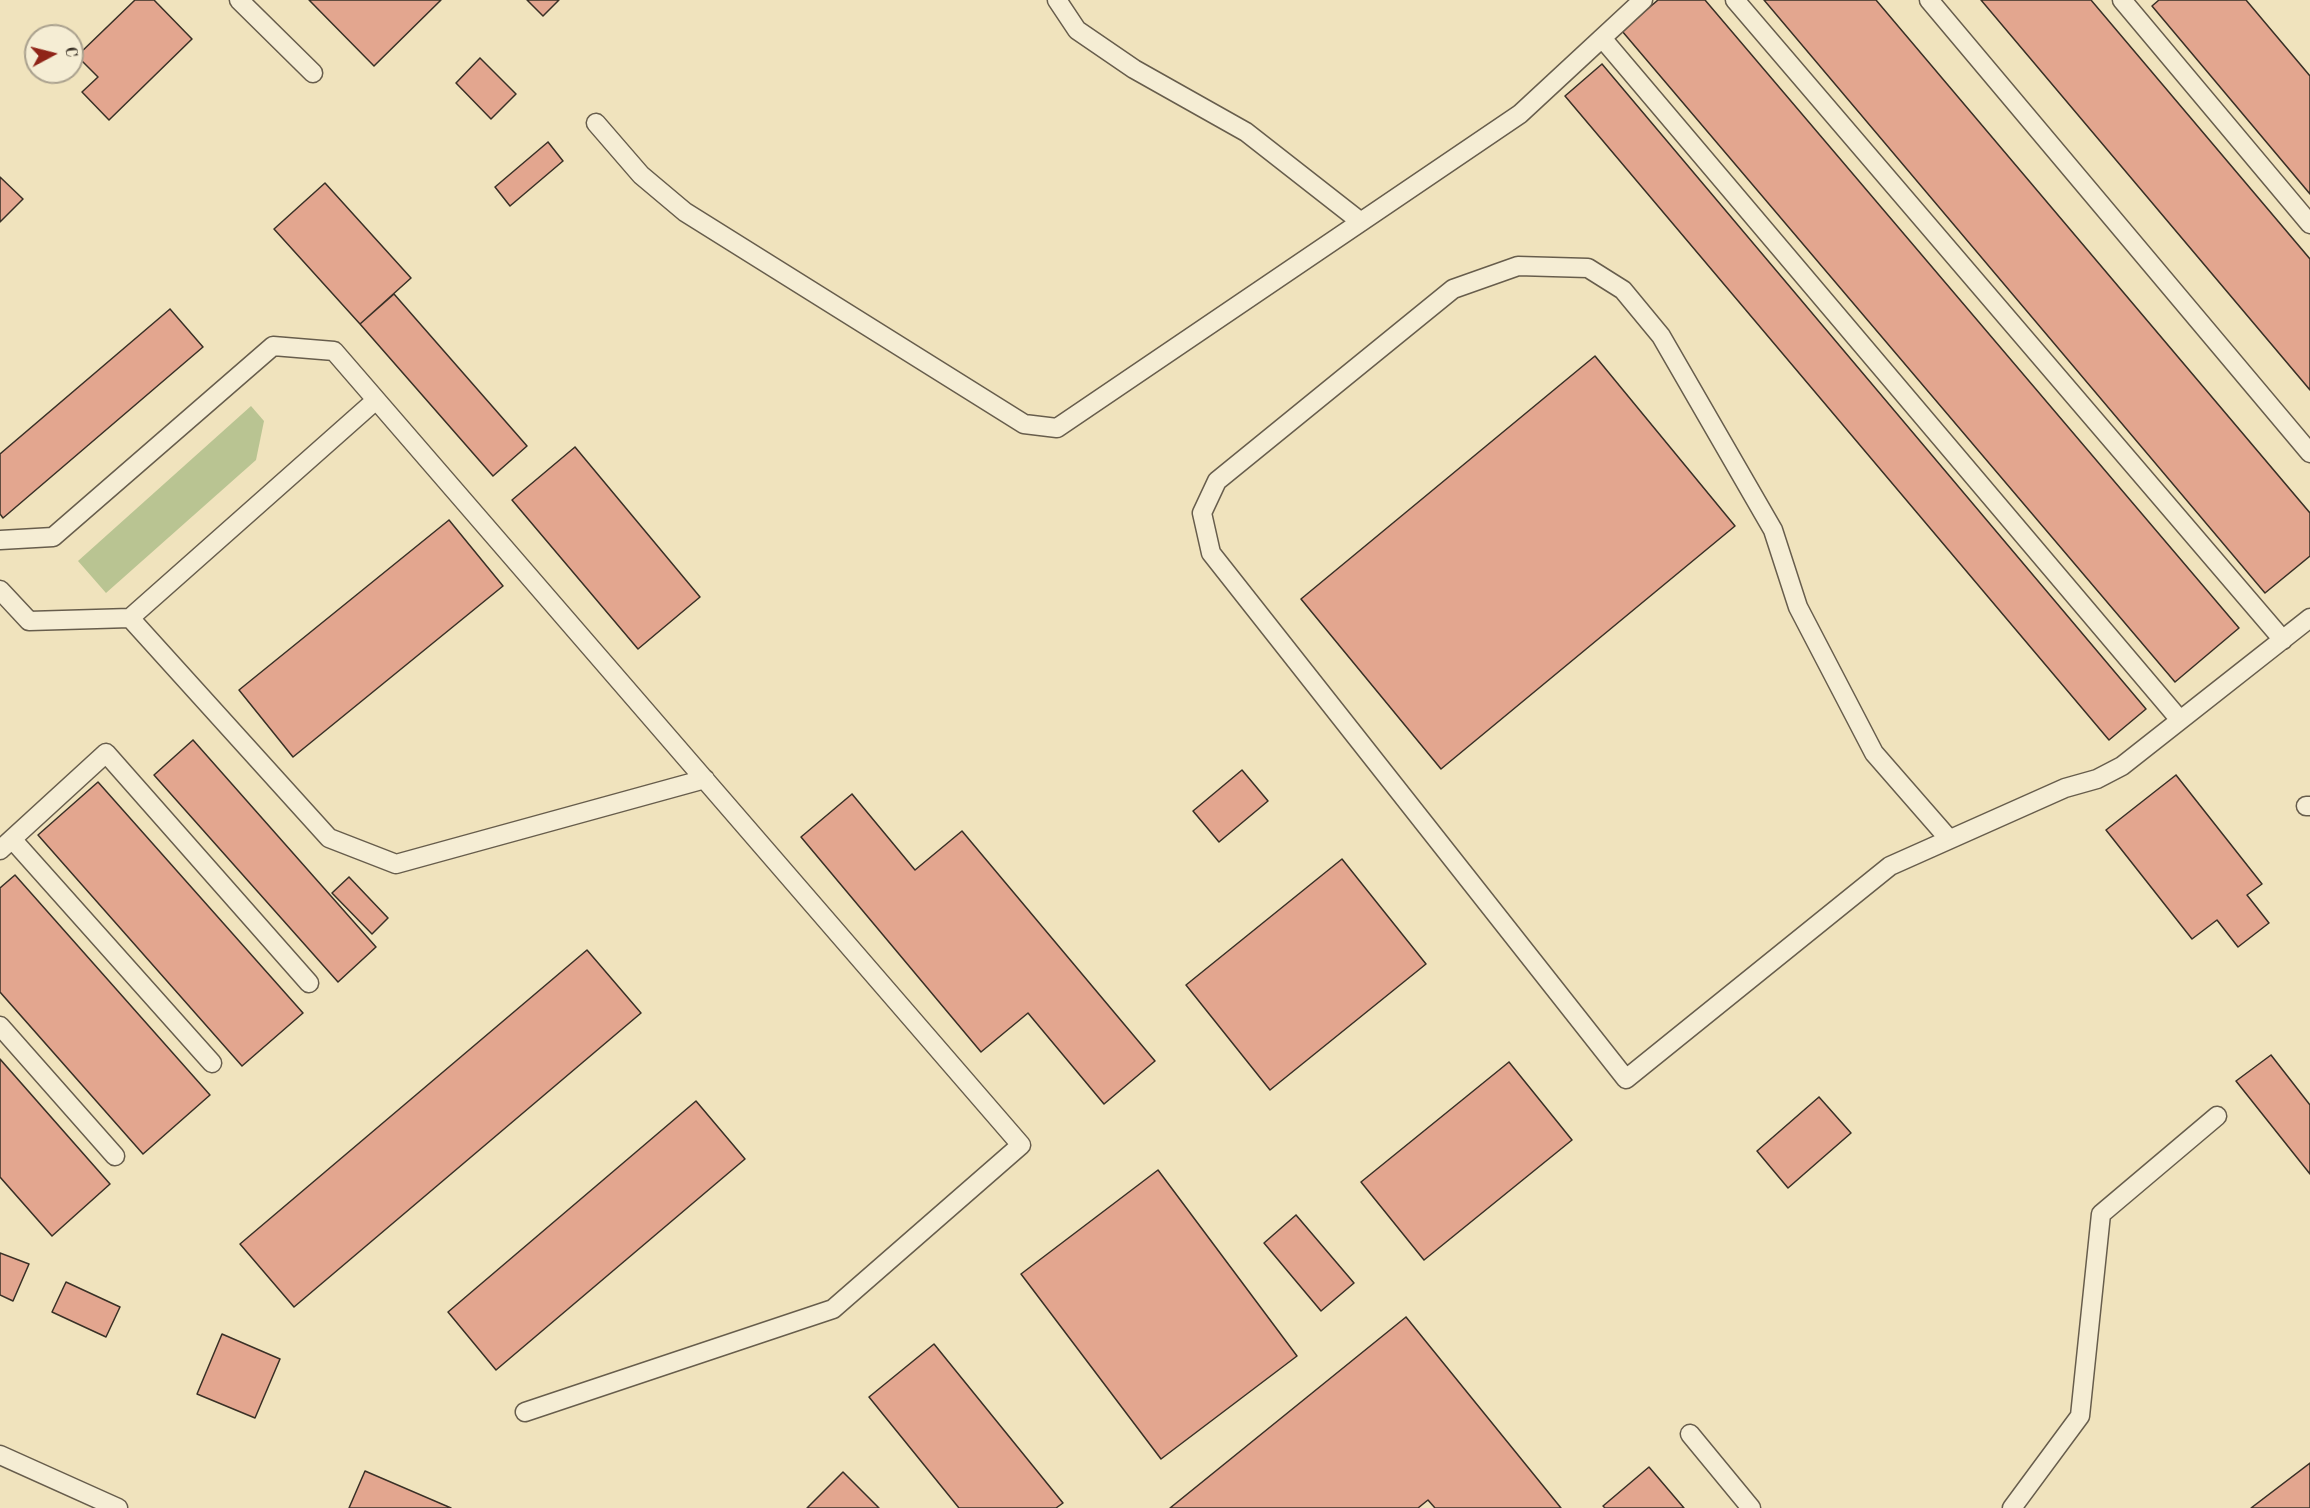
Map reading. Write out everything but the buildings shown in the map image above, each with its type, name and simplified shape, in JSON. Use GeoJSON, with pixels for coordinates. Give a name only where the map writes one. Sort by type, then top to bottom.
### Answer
{"type":"FeatureCollection","features":[{"type":"Feature","properties":{"kind":"lane"},"geometry":{"type":"LineString","coordinates":[[239,0],[313,73]]}},
{"type":"Feature","properties":{"kind":"lane"},"geometry":{"type":"LineString","coordinates":[[1057,0],[1077,30],[1134,69],[1245,132],[1362,222]]}},
{"type":"Feature","properties":{"kind":"lane"},"geometry":{"type":"LineString","coordinates":[[596,123],[641,175],[685,212],[1024,424],[1057,428],[1520,114],[1643,0]]}},
{"type":"Feature","properties":{"kind":"lane"},"geometry":{"type":"LineString","coordinates":[[1735,0],[2283,640]]}},
{"type":"Feature","properties":{"kind":"lane"},"geometry":{"type":"LineString","coordinates":[[1929,0],[2310,453]]}},
{"type":"Feature","properties":{"kind":"lane"},"geometry":{"type":"LineString","coordinates":[[2122,0],[2310,224]]}},
{"type":"Feature","properties":{"kind":"lane"},"geometry":{"type":"LineString","coordinates":[[1602,38],[2180,720]]}},
{"type":"Feature","properties":{"kind":"lane"},"geometry":{"type":"LineString","coordinates":[[1949,839],[1874,753],[1798,607],[1773,530],[1661,336],[1623,290],[1588,267],[1518,266],[1453,289],[1217,481],[1202,513],[1211,553],[1626,1079],[1890,866],[2065,788],[2097,779],[2122,766],[2310,618]]}},
{"type":"Feature","properties":{"kind":"lane"},"geometry":{"type":"LineString","coordinates":[[0,540],[53,537],[273,346],[334,351],[1022,1145],[833,1309],[525,1412]]}},
{"type":"Feature","properties":{"kind":"lane"},"geometry":{"type":"LineString","coordinates":[[0,590],[28,621],[130,618],[376,400]]}},
{"type":"Feature","properties":{"kind":"lane"},"geometry":{"type":"LineString","coordinates":[[130,618],[329,838],[396,864],[705,779]]}},
{"type":"Feature","properties":{"kind":"lane"},"geometry":{"type":"LineString","coordinates":[[212,1063],[6,845],[106,753],[309,982]]}},
{"type":"Feature","properties":{"kind":"lane"},"geometry":{"type":"LineString","coordinates":[[0,1026],[115,1156]]}},
{"type":"Feature","properties":{"kind":"lane"},"geometry":{"type":"LineString","coordinates":[[2012,1508],[2080,1416],[2101,1214],[2217,1116]]}},
{"type":"Feature","properties":{"kind":"lane"},"geometry":{"type":"LineString","coordinates":[[1690,1434],[1751,1508]]}},
{"type":"Feature","properties":{"kind":"lane"},"geometry":{"type":"LineString","coordinates":[[0,1455],[118,1508]]}},
{"type":"Feature","properties":{"kind":"green space"},"geometry":{"type":"Polygon","coordinates":[[[251,406],[264,421],[256,460],[106,593],[78,561],[251,406]]]}}]}
